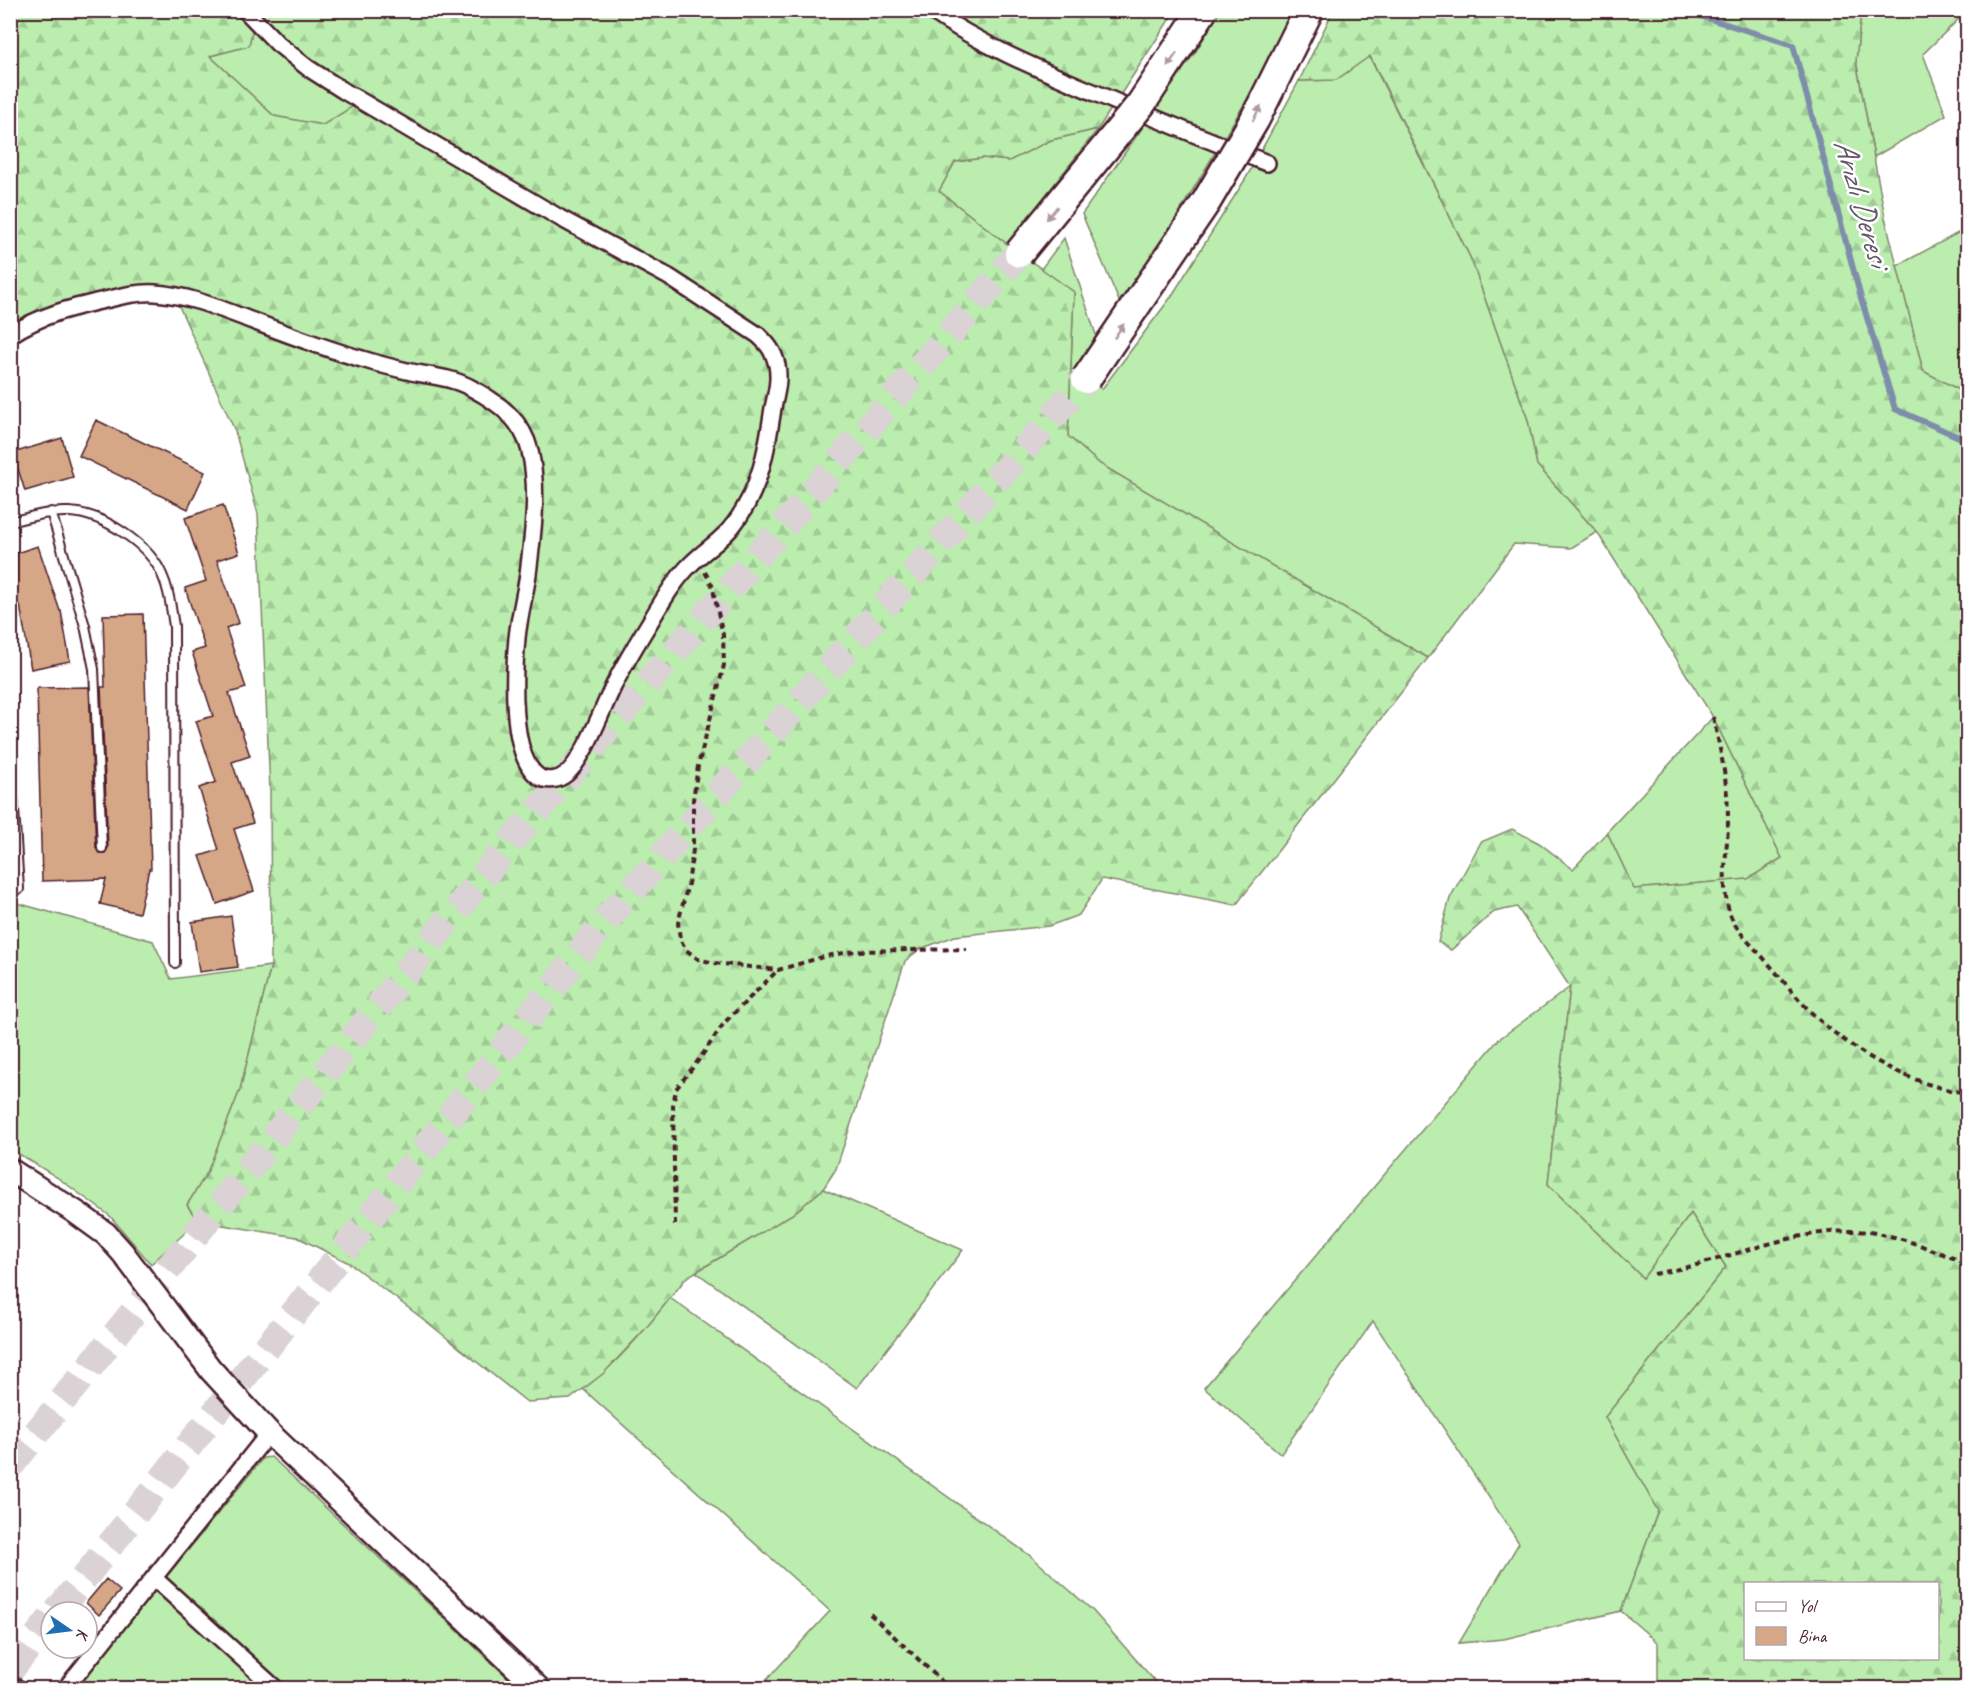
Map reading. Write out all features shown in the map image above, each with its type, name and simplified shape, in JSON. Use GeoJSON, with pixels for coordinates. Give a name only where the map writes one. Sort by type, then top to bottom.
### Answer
{"type":"FeatureCollection","features":[{"type":"Feature","properties":{"kind":"highway"},"geometry":{"type":"LineString","coordinates":[[1019,253],[1141,105],[1203,10]]}},
{"type":"Feature","properties":{"kind":"highway"},"geometry":{"type":"LineString","coordinates":[[1086,379],[1206,202],[1255,118],[1309,10]]}},
{"type":"Feature","properties":{"kind":"street"},"geometry":{"type":"LineString","coordinates":[[10,335],[55,312],[134,293],[151,292],[174,295],[202,302],[308,342],[361,359],[452,380],[496,403],[513,418],[524,432],[530,450],[534,476],[534,514],[517,637],[515,716],[525,755],[531,768],[541,779],[552,780],[565,776],[574,766],[629,656],[674,584],[697,558],[719,541],[735,524],[760,476],[778,378],[776,361],[770,346],[758,335],[669,277],[560,218],[308,68],[278,44],[245,10]]}},
{"type":"Feature","properties":{"kind":"street"},"geometry":{"type":"LineString","coordinates":[[930,10],[967,35],[1002,53],[1164,123],[1267,163]]}},
{"type":"Feature","properties":{"kind":"street"},"geometry":{"type":"LineString","coordinates":[[10,1170],[106,1234],[123,1253],[211,1370],[269,1433],[538,1689]]}},
{"type":"Feature","properties":{"kind":"street"},"geometry":{"type":"LineString","coordinates":[[66,1689],[269,1433]]}},
{"type":"Feature","properties":{"kind":"street"},"geometry":{"type":"LineString","coordinates":[[154,1578],[275,1689]]}},
{"type":"Feature","properties":{"kind":"street"},"geometry":{"type":"LineString","coordinates":[[10,1683],[17,1689]]}},
{"type":"Feature","properties":{"kind":"lane"},"geometry":{"type":"LineString","coordinates":[[51,512],[85,626],[94,669],[102,848]]}},
{"type":"Feature","properties":{"kind":"lane"},"geometry":{"type":"LineString","coordinates":[[10,522],[51,512],[71,512],[96,517],[121,530],[143,548],[163,574],[170,598],[174,626],[176,963]]}},
{"type":"Feature","properties":{"kind":"lane"},"geometry":{"type":"LineString","coordinates":[[10,744],[19,889]]}},
{"type":"Feature","properties":{"kind":"path"},"geometry":{"type":"LineString","coordinates":[[697,558],[712,585],[723,635],[724,665],[698,766],[693,800],[693,850],[688,884],[678,923],[680,939],[686,950],[698,959],[714,963],[778,970],[826,956],[855,951],[967,949]]}},
{"type":"Feature","properties":{"kind":"path"},"geometry":{"type":"LineString","coordinates":[[1713,717],[1726,773],[1728,822],[1725,888],[1729,912],[1738,929],[1813,1015],[1842,1040],[1913,1078],[1946,1091],[1968,1093]]}},
{"type":"Feature","properties":{"kind":"path"},"geometry":{"type":"LineString","coordinates":[[675,1225],[673,1105],[676,1089],[724,1023],[778,970]]}},
{"type":"Feature","properties":{"kind":"path"},"geometry":{"type":"LineString","coordinates":[[1654,1274],[1699,1265],[1746,1249],[1800,1236],[1853,1231],[1894,1238],[1945,1254],[1968,1264]]}},
{"type":"Feature","properties":{"kind":"path"},"geometry":{"type":"LineString","coordinates":[[870,1614],[949,1689]]}},
{"type":"Feature","properties":{"kind":"green space"},"geometry":{"type":"Polygon","coordinates":[[[11,11],[1175,11],[1098,129],[1051,140],[1009,161],[983,158],[955,162],[939,191],[1074,292],[1068,436],[1100,464],[1428,658],[1236,905],[1102,879],[1079,915],[1049,926],[955,936],[920,949],[905,961],[836,1169],[823,1189],[794,1213],[687,1277],[646,1328],[604,1373],[570,1399],[527,1402],[349,1263],[297,1237],[198,1221],[187,1205],[207,1173],[240,1090],[271,966],[270,791],[258,514],[235,431],[174,295],[133,293],[11,335],[11,11]],[[254,21],[249,46],[210,56],[274,116],[323,125],[360,102],[254,21]]]}},
{"type":"Feature","properties":{"kind":"green space"},"geometry":{"type":"Polygon","coordinates":[[[1220,11],[1292,11],[1249,96],[1122,308],[1082,214],[1196,51],[1220,11]]]}},
{"type":"Feature","properties":{"kind":"green space"},"geometry":{"type":"Polygon","coordinates":[[[1333,11],[1861,11],[1856,61],[1885,217],[1923,371],[1967,394],[1967,1688],[1658,1688],[1658,1643],[1621,1611],[1658,1511],[1605,1417],[1726,1267],[1691,1213],[1643,1278],[1548,1184],[1570,987],[1517,907],[1494,912],[1451,950],[1438,942],[1450,898],[1481,842],[1512,829],[1539,843],[1573,869],[1607,832],[1634,889],[1748,879],[1782,858],[1713,717],[1597,532],[1537,465],[1528,420],[1471,259],[1370,56],[1336,80],[1299,81],[1333,11]]]}},
{"type":"Feature","properties":{"kind":"green space"},"geometry":{"type":"Polygon","coordinates":[[[1861,11],[1967,11],[1923,54],[1946,115],[1874,157],[1856,61],[1861,11]]]}},
{"type":"Feature","properties":{"kind":"green space"},"geometry":{"type":"Polygon","coordinates":[[[254,21],[361,101],[323,126],[274,116],[210,56],[249,46],[254,21]]]}},
{"type":"Feature","properties":{"kind":"green space"},"geometry":{"type":"Polygon","coordinates":[[[1369,56],[1471,259],[1528,420],[1537,465],[1597,532],[1571,548],[1514,544],[1428,658],[1100,464],[1068,436],[1074,292],[1041,269],[1064,238],[1098,341],[1086,379],[1102,389],[1171,297],[1246,178],[1299,81],[1336,80],[1369,56]]]}},
{"type":"Feature","properties":{"kind":"green space"},"geometry":{"type":"Polygon","coordinates":[[[1098,129],[1007,244],[939,191],[955,162],[983,158],[1009,161],[1051,140],[1098,129]]]}},
{"type":"Feature","properties":{"kind":"green space"},"geometry":{"type":"Polygon","coordinates":[[[1967,228],[1967,394],[1923,371],[1897,266],[1967,228]]]}},
{"type":"Feature","properties":{"kind":"green space"},"geometry":{"type":"Polygon","coordinates":[[[1713,717],[1782,858],[1749,879],[1634,889],[1607,832],[1713,717]]]}},
{"type":"Feature","properties":{"kind":"green space"},"geometry":{"type":"Polygon","coordinates":[[[10,901],[153,941],[171,979],[271,966],[240,1090],[207,1173],[187,1205],[198,1221],[151,1264],[110,1216],[58,1178],[11,1149],[10,901]]]}},
{"type":"Feature","properties":{"kind":"green space"},"geometry":{"type":"Polygon","coordinates":[[[1570,987],[1548,1184],[1643,1278],[1691,1213],[1726,1267],[1605,1417],[1658,1511],[1621,1611],[1504,1639],[1459,1643],[1519,1543],[1373,1321],[1281,1454],[1204,1388],[1499,1039],[1570,987]]]}},
{"type":"Feature","properties":{"kind":"green space"},"geometry":{"type":"Polygon","coordinates":[[[823,1189],[963,1250],[857,1388],[696,1272],[794,1213],[823,1189]]]}},
{"type":"Feature","properties":{"kind":"green space"},"geometry":{"type":"Polygon","coordinates":[[[670,1298],[1032,1557],[1093,1611],[1161,1688],[759,1688],[830,1611],[583,1389],[619,1358],[670,1298]]]}},
{"type":"Feature","properties":{"kind":"green space"},"geometry":{"type":"Polygon","coordinates":[[[271,1457],[519,1688],[76,1688],[263,1458],[271,1457]]]}},
{"type":"Feature","properties":{"kind":"building"},"geometry":{"type":"Polygon","coordinates":[[[96,420],[205,472],[188,509],[79,456],[96,420]]]}},
{"type":"Feature","properties":{"kind":"building"},"geometry":{"type":"Polygon","coordinates":[[[62,438],[73,477],[25,491],[13,453],[62,438]]]}},
{"type":"Feature","properties":{"kind":"building"},"geometry":{"type":"Polygon","coordinates":[[[223,505],[239,553],[217,560],[239,623],[226,628],[246,688],[229,693],[250,756],[232,762],[253,823],[234,829],[254,891],[217,904],[200,856],[219,850],[199,788],[216,782],[196,721],[213,716],[192,652],[205,648],[185,588],[206,581],[185,518],[223,505]]]}},
{"type":"Feature","properties":{"kind":"building"},"geometry":{"type":"Polygon","coordinates":[[[38,546],[61,611],[70,661],[31,669],[20,605],[16,607],[10,591],[10,555],[38,546]]]}},
{"type":"Feature","properties":{"kind":"building"},"geometry":{"type":"Polygon","coordinates":[[[143,614],[151,869],[149,869],[139,913],[100,904],[106,879],[42,881],[37,688],[89,687],[96,848],[99,853],[105,853],[108,848],[101,687],[105,687],[103,615],[143,614]]]}},
{"type":"Feature","properties":{"kind":"building"},"geometry":{"type":"Polygon","coordinates":[[[231,916],[238,967],[199,972],[192,922],[231,916]]]}},
{"type":"Feature","properties":{"kind":"building"},"geometry":{"type":"Polygon","coordinates":[[[106,1579],[120,1591],[99,1615],[99,1600],[88,1600],[106,1579]]]}},
{"type":"Feature","properties":{"kind":"waterway","name":"Arızlı Deresi"},"geometry":{"type":"LineString","coordinates":[[1681,10],[1793,45],[1861,298],[1895,409],[1968,441]]}},
{"type":"Feature","properties":{"kind":"tunnel"},"geometry":{"type":"LineString","coordinates":[[10,1466],[514,838],[1019,253]]}},
{"type":"Feature","properties":{"kind":"tunnel"},"geometry":{"type":"LineString","coordinates":[[67,1600],[610,915],[1086,379]]}},
{"type":"Feature","properties":{"kind":"tunnel"},"geometry":{"type":"LineString","coordinates":[[10,1670],[39,1634]]}}]}
